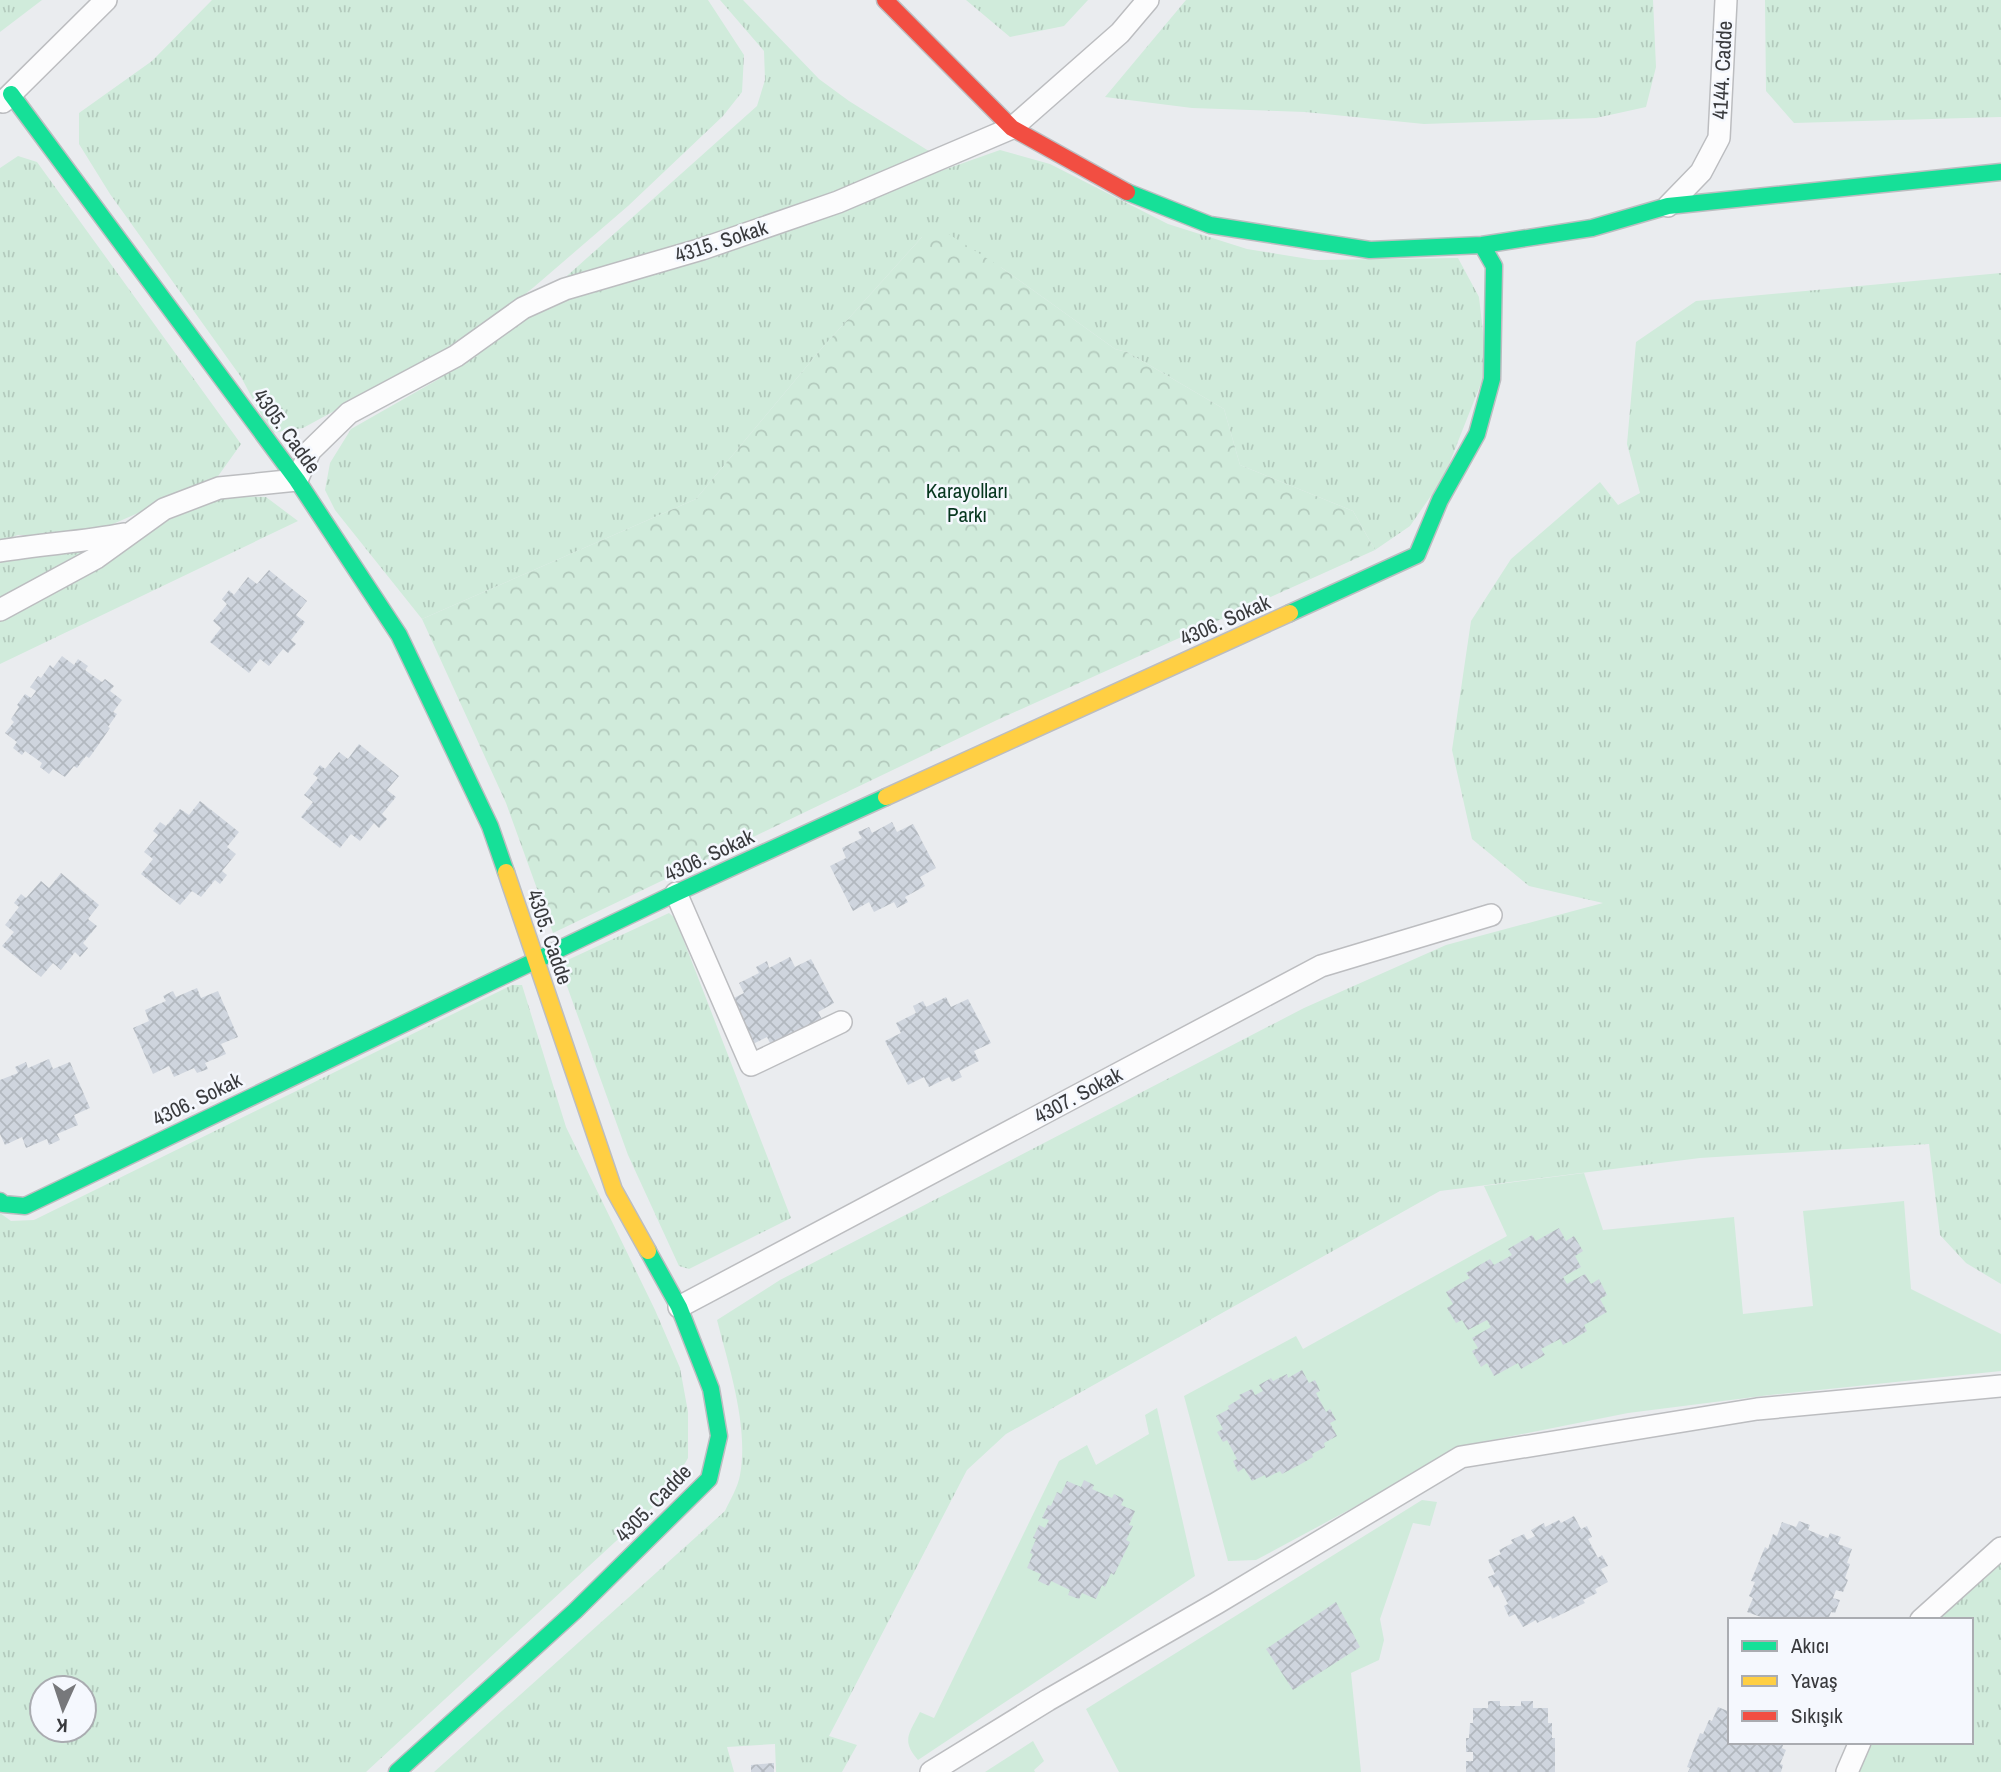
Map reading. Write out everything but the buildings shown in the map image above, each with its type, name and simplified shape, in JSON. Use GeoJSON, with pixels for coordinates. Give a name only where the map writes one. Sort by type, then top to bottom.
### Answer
{"type":"FeatureCollection","features":[{"type":"Feature","properties":{"kind":"street"},"geometry":{"type":"LineString","coordinates":[[5,99],[106,0]]}},
{"type":"Feature","properties":{"kind":"street"},"geometry":{"type":"LineString","coordinates":[[885,0],[1012,128],[1116,188],[1210,225],[1370,250],[1482,245],[1592,229],[1668,206],[2001,172]]}},
{"type":"Feature","properties":{"kind":"street","name":"4315. Sokak"},"geometry":{"type":"LineString","coordinates":[[297,480],[310,451],[349,413],[456,356],[523,308],[565,289],[702,249],[838,202],[1012,128],[1121,33],[1148,0]]}},
{"type":"Feature","properties":{"kind":"street","name":"4144. Cadde"},"geometry":{"type":"LineString","coordinates":[[1668,206],[1701,172],[1718,138],[1726,0]]}},
{"type":"Feature","properties":{"kind":"street","name":"4305. Cadde"},"geometry":{"type":"LineString","coordinates":[[5,99],[297,480],[399,635],[490,826],[614,1190],[679,1307],[711,1389],[719,1436],[709,1479],[575,1611],[397,1772]]}},
{"type":"Feature","properties":{"kind":"street","name":"4306. Sokak"},"geometry":{"type":"LineString","coordinates":[[0,1201],[4,1204],[25,1206],[676,893],[1418,555],[1440,500],[1477,433],[1492,379],[1494,267],[1482,245]]}},
{"type":"Feature","properties":{"kind":"street"},"geometry":{"type":"LineString","coordinates":[[0,610],[96,558],[164,509],[219,488],[297,480]]}},
{"type":"Feature","properties":{"kind":"street"},"geometry":{"type":"LineString","coordinates":[[0,551],[33,545],[82,542],[129,533]]}},
{"type":"Feature","properties":{"kind":"street"},"geometry":{"type":"LineString","coordinates":[[676,893],[751,1065],[841,1022]]}},
{"type":"Feature","properties":{"kind":"street","name":"4307. Sokak"},"geometry":{"type":"LineString","coordinates":[[679,1307],[1321,965],[1491,915]]}},
{"type":"Feature","properties":{"kind":"street"},"geometry":{"type":"LineString","coordinates":[[931,1772],[1048,1700],[1461,1457],[1757,1409],[2001,1386]]}},
{"type":"Feature","properties":{"kind":"street"},"geometry":{"type":"LineString","coordinates":[[1923,1618],[2001,1548]]}},
{"type":"Feature","properties":{"kind":"street"},"geometry":{"type":"LineString","coordinates":[[1847,1772],[1859,1744]]}},
{"type":"Feature","properties":{"kind":"green space"},"geometry":{"type":"Polygon","coordinates":[[[0,0],[42,0],[0,32],[0,0]]]}},
{"type":"Feature","properties":{"kind":"green space"},"geometry":{"type":"Polygon","coordinates":[[[212,0],[708,0],[744,55],[742,92],[723,116],[628,206],[474,335],[303,428],[271,433],[241,377],[110,194],[79,144],[79,113],[152,61],[212,0]]]}},
{"type":"Feature","properties":{"kind":"green space"},"geometry":{"type":"Polygon","coordinates":[[[720,0],[743,0],[819,79],[932,153],[804,207],[559,283],[757,106],[765,80],[764,51],[720,0]]]}},
{"type":"Feature","properties":{"kind":"green space"},"geometry":{"type":"Polygon","coordinates":[[[966,0],[1088,0],[1064,26],[1010,37],[966,0]]]}},
{"type":"Feature","properties":{"kind":"green space"},"geometry":{"type":"Polygon","coordinates":[[[1186,0],[1653,0],[1656,67],[1646,107],[1596,118],[1424,124],[1305,112],[1192,108],[1105,97],[1186,0]]]}},
{"type":"Feature","properties":{"kind":"green space"},"geometry":{"type":"Polygon","coordinates":[[[1765,0],[2001,0],[2001,117],[1794,123],[1766,91],[1765,0]]]}},
{"type":"Feature","properties":{"kind":"green space"},"geometry":{"type":"Polygon","coordinates":[[[1000,150],[1050,164],[1168,224],[1247,249],[1315,260],[1458,258],[1479,297],[1487,368],[1444,477],[1410,526],[1375,550],[1353,511],[1240,465],[1224,409],[1127,352],[1115,349],[1002,268],[922,237],[822,348],[696,499],[422,619],[335,510],[325,490],[330,463],[351,429],[437,380],[540,310],[599,286],[750,245],[867,197],[1000,150]]]}},
{"type":"Feature","properties":{"kind":"green space"},"geometry":{"type":"Polygon","coordinates":[[[18,156],[37,162],[241,444],[216,479],[97,531],[72,535],[18,535],[0,541],[0,168],[18,156]]]}},
{"type":"Feature","properties":{"kind":"green space","name":"Karayolları Parkı"},"geometry":{"type":"Polygon","coordinates":[[[947,233],[1002,268],[1115,349],[1127,352],[1224,409],[1240,465],[1353,511],[1375,550],[997,720],[553,933],[506,803],[422,619],[696,499],[822,348],[922,237],[947,233]]]}},
{"type":"Feature","properties":{"kind":"green space"},"geometry":{"type":"Polygon","coordinates":[[[2001,273],[2001,1284],[1966,1263],[1940,1235],[1929,1144],[1700,1158],[1440,1191],[1006,1434],[967,1470],[829,1736],[857,1745],[842,1772],[776,1772],[775,1744],[727,1747],[734,1772],[434,1772],[725,1511],[739,1480],[742,1437],[732,1377],[717,1320],[780,1280],[1304,1008],[1446,945],[1603,903],[1529,886],[1472,839],[1452,750],[1471,621],[1511,559],[1600,482],[1618,505],[1640,493],[1627,444],[1636,342],[1696,301],[2001,273]]]}},
{"type":"Feature","properties":{"kind":"green space"},"geometry":{"type":"Polygon","coordinates":[[[228,496],[266,497],[298,521],[0,664],[0,618],[151,527],[228,496]]]}},
{"type":"Feature","properties":{"kind":"green space"},"geometry":{"type":"Polygon","coordinates":[[[89,551],[0,601],[0,557],[24,552],[89,551]]]}},
{"type":"Feature","properties":{"kind":"green space"},"geometry":{"type":"Polygon","coordinates":[[[669,913],[675,918],[791,1218],[689,1269],[679,1266],[628,1155],[559,964],[669,913]]]}},
{"type":"Feature","properties":{"kind":"green space"},"geometry":{"type":"Polygon","coordinates":[[[512,985],[522,985],[566,1127],[655,1310],[680,1368],[688,1412],[688,1458],[667,1494],[366,1772],[0,1772],[0,1213],[11,1221],[34,1220],[512,985]]]}},
{"type":"Feature","properties":{"kind":"green space"},"geometry":{"type":"Polygon","coordinates":[[[1584,1173],[1603,1230],[1734,1217],[1743,1314],[1813,1306],[1803,1211],[1904,1201],[1911,1289],[2001,1334],[2001,1371],[1628,1413],[1482,1442],[1256,1560],[1228,1561],[1184,1396],[1296,1336],[1303,1349],[1507,1236],[1484,1186],[1584,1173]]]}},
{"type":"Feature","properties":{"kind":"green space"},"geometry":{"type":"Polygon","coordinates":[[[1157,1408],[1195,1576],[918,1760],[908,1742],[913,1726],[920,1712],[934,1718],[1059,1461],[1087,1445],[1096,1465],[1149,1434],[1145,1415],[1157,1408]]]}},
{"type":"Feature","properties":{"kind":"green space"},"geometry":{"type":"Polygon","coordinates":[[[1422,1500],[1437,1502],[1430,1526],[1413,1523],[1380,1619],[1384,1640],[1379,1660],[1351,1673],[1361,1772],[1119,1772],[1086,1709],[1422,1500]]]}},
{"type":"Feature","properties":{"kind":"green space"},"geometry":{"type":"Polygon","coordinates":[[[2001,1556],[2001,1772],[1854,1772],[1866,1744],[1973,1744],[1973,1618],[1933,1618],[2001,1556]]]}},
{"type":"Feature","properties":{"kind":"green space"},"geometry":{"type":"Polygon","coordinates":[[[1033,1741],[1044,1761],[1035,1772],[985,1772],[1033,1741]]]}},
{"type":"Feature","properties":{"kind":"traffic: fast"},"geometry":{"type":"LineString","coordinates":[[11,94],[297,480],[399,635],[490,826],[506,872]]}},
{"type":"Feature","properties":{"kind":"traffic: fast"},"geometry":{"type":"LineString","coordinates":[[1127,192],[1210,225],[1370,250],[1482,245],[1592,228],[1668,206],[2001,172]]}},
{"type":"Feature","properties":{"kind":"traffic: fast"},"geometry":{"type":"LineString","coordinates":[[1290,613],[1417,555],[1440,500],[1477,434],[1492,379],[1494,266],[1482,245]]}},
{"type":"Feature","properties":{"kind":"traffic: fast"},"geometry":{"type":"LineString","coordinates":[[0,1201],[3,1204],[25,1206],[676,893],[886,797]]}},
{"type":"Feature","properties":{"kind":"traffic: fast"},"geometry":{"type":"LineString","coordinates":[[397,1772],[575,1611],[709,1479],[719,1436],[711,1389],[679,1307],[648,1251]]}},
{"type":"Feature","properties":{"kind":"traffic: slow"},"geometry":{"type":"LineString","coordinates":[[886,797],[1290,613]]}},
{"type":"Feature","properties":{"kind":"traffic: slow"},"geometry":{"type":"LineString","coordinates":[[506,872],[614,1190],[648,1251]]}},
{"type":"Feature","properties":{"kind":"traffic: jam"},"geometry":{"type":"LineString","coordinates":[[885,0],[1012,128],[1127,192]]}}]}
